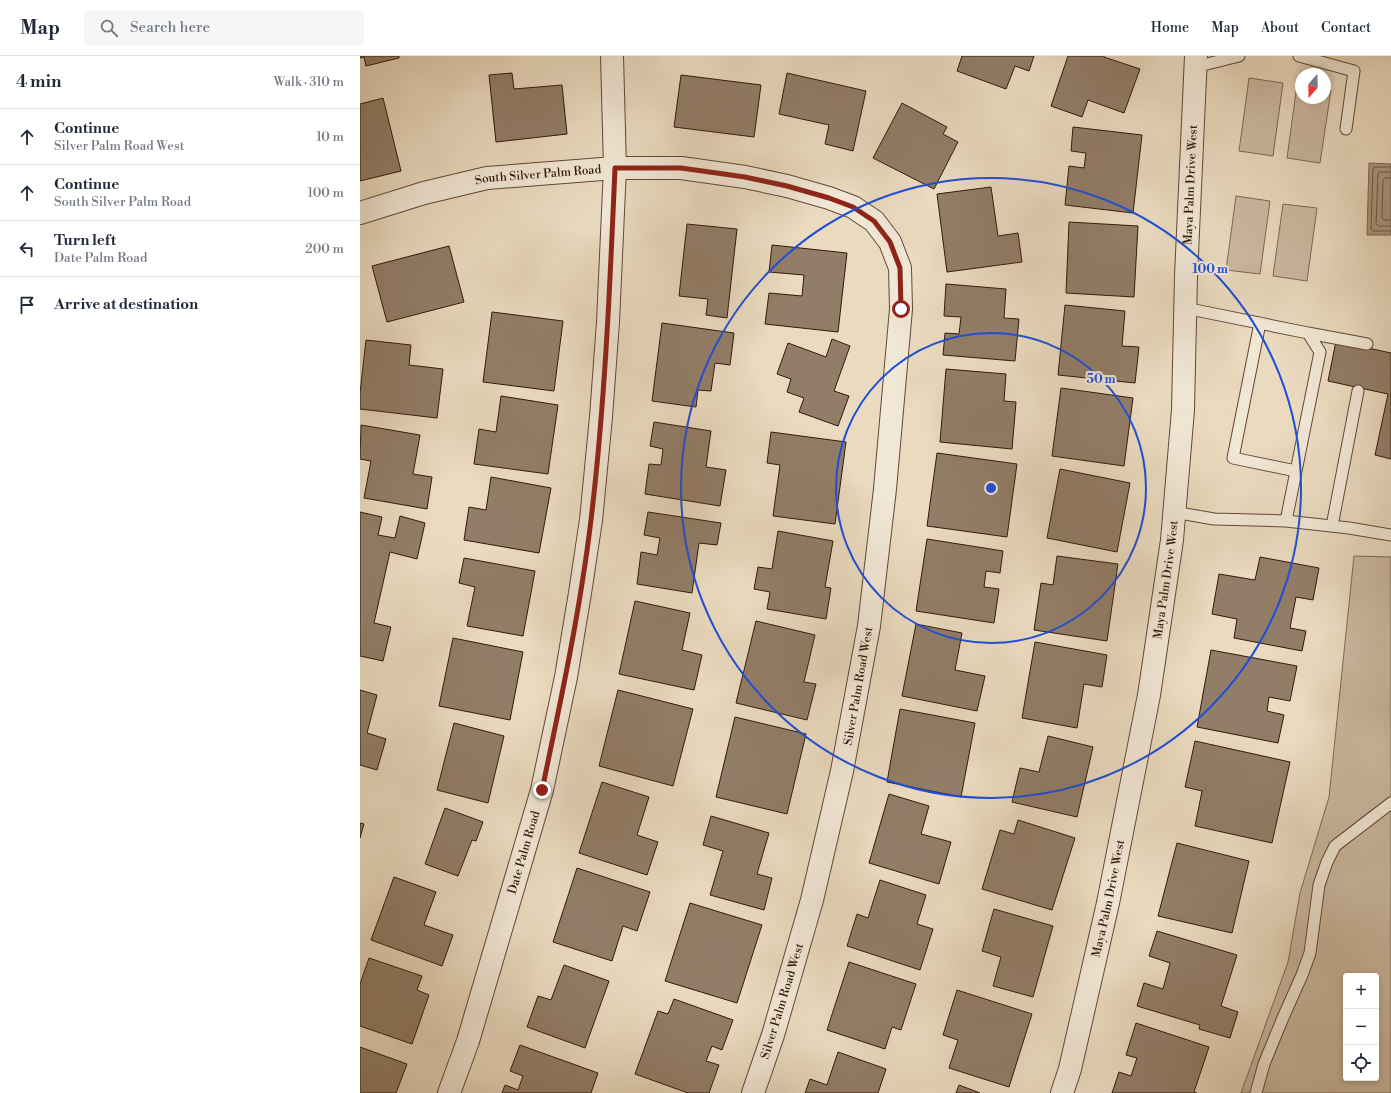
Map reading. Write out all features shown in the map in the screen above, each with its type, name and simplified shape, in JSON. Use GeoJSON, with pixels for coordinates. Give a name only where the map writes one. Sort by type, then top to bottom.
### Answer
{"type":"FeatureCollection","features":[{"type":"Feature","properties":{"kind":"street","name":"Date Palm Road"},"geometry":{"type":"LineString","coordinates":[[449,1093],[468,1041],[542,790],[566,677],[580,593],[591,520],[601,424],[608,322],[615,168],[612,56]]}},
{"type":"Feature","properties":{"kind":"street","name":"Maya Palm Drive West"},"geometry":{"type":"LineString","coordinates":[[1062,1093],[1070,1069],[1108,903],[1149,695],[1172,540],[1183,410],[1185,308],[1195,61]]}},
{"type":"Feature","properties":{"kind":"street","name":"South Silver Palm Road"},"geometry":{"type":"LineString","coordinates":[[360,213],[424,193],[487,178],[615,168],[688,169],[745,177],[787,186],[829,198],[853,207],[874,221],[890,242],[900,268]]}},
{"type":"Feature","properties":{"kind":"street","name":"Silver Palm Road West"},"geometry":{"type":"LineString","coordinates":[[753,1093],[773,1036],[812,900],[842,771],[869,626],[885,489],[901,309],[900,268]]}},
{"type":"Feature","properties":{"kind":"lane"},"geometry":{"type":"LineString","coordinates":[[1195,61],[1239,56]]}},
{"type":"Feature","properties":{"kind":"lane"},"geometry":{"type":"LineString","coordinates":[[1300,56],[1354,71],[1346,129]]}},
{"type":"Feature","properties":{"kind":"lane"},"geometry":{"type":"LineString","coordinates":[[1185,308],[1367,344]]}},
{"type":"Feature","properties":{"kind":"lane"},"geometry":{"type":"LineString","coordinates":[[1260,323],[1233,458],[1296,471]]}},
{"type":"Feature","properties":{"kind":"lane"},"geometry":{"type":"LineString","coordinates":[[1286,521],[1320,352],[1308,333]]}},
{"type":"Feature","properties":{"kind":"lane"},"geometry":{"type":"LineString","coordinates":[[1332,526],[1358,391]]}},
{"type":"Feature","properties":{"kind":"lane"},"geometry":{"type":"LineString","coordinates":[[1174,512],[1214,519],[1286,521],[1391,535]]}},
{"type":"Feature","properties":{"kind":"lane"},"geometry":{"type":"LineString","coordinates":[[1256,1093],[1264,1064],[1302,976],[1310,953],[1319,885],[1327,862],[1335,846],[1391,803]]}},
{"type":"Feature","properties":{"kind":"shaded area"},"geometry":{"type":"Polygon","coordinates":[[[1249,78],[1283,83],[1273,156],[1239,151],[1249,78]]]}},
{"type":"Feature","properties":{"kind":"shaded area"},"geometry":{"type":"Polygon","coordinates":[[[1295,100],[1295,104],[1329,104],[1320,163],[1287,158],[1295,100]]]}},
{"type":"Feature","properties":{"kind":"shaded area"},"geometry":{"type":"Polygon","coordinates":[[[1236,196],[1270,201],[1260,274],[1226,270],[1236,196]]]}},
{"type":"Feature","properties":{"kind":"shaded area"},"geometry":{"type":"Polygon","coordinates":[[[1283,204],[1317,208],[1307,281],[1273,276],[1283,204]]]}},
{"type":"Feature","properties":{"kind":"shaded area"},"geometry":{"type":"Polygon","coordinates":[[[1354,556],[1391,557],[1391,1093],[1241,1093],[1288,962],[1300,893],[1329,797],[1354,556]]]}},
{"type":"Feature","properties":{"kind":"water"},"geometry":{"type":"Polygon","coordinates":[[[1369,163],[1391,164],[1391,235],[1367,235],[1369,163]]]}},
{"type":"Feature","properties":{"kind":"building"},"geometry":{"type":"Polygon","coordinates":[[[360,56],[399,56],[399,58],[366,66],[364,57],[360,58],[360,56]]]}},
{"type":"Feature","properties":{"kind":"building"},"geometry":{"type":"Polygon","coordinates":[[[962,56],[1034,56],[1029,71],[1015,66],[1006,89],[957,71],[962,56]]]}},
{"type":"Feature","properties":{"kind":"building"},"geometry":{"type":"Polygon","coordinates":[[[1068,56],[1104,56],[1140,69],[1124,113],[1088,100],[1082,117],[1051,106],[1068,56]]]}},
{"type":"Feature","properties":{"kind":"building"},"geometry":{"type":"Polygon","coordinates":[[[512,73],[514,89],[562,85],[567,134],[496,142],[489,75],[512,73]]]}},
{"type":"Feature","properties":{"kind":"building"},"geometry":{"type":"Polygon","coordinates":[[[787,73],[866,91],[853,151],[825,144],[829,125],[779,114],[787,73]]]}},
{"type":"Feature","properties":{"kind":"building"},"geometry":{"type":"Polygon","coordinates":[[[681,75],[761,85],[754,137],[674,127],[681,75]]]}},
{"type":"Feature","properties":{"kind":"building"},"geometry":{"type":"Polygon","coordinates":[[[383,98],[401,171],[360,181],[360,104],[383,98]]]}},
{"type":"Feature","properties":{"kind":"building"},"geometry":{"type":"Polygon","coordinates":[[[902,103],[947,127],[943,134],[958,142],[934,189],[873,158],[902,103]]]}},
{"type":"Feature","properties":{"kind":"building"},"geometry":{"type":"Polygon","coordinates":[[[1073,127],[1142,135],[1133,213],[1065,205],[1069,166],[1084,168],[1086,153],[1071,151],[1073,127]]]}},
{"type":"Feature","properties":{"kind":"building"},"geometry":{"type":"Polygon","coordinates":[[[991,187],[998,236],[1018,233],[1022,262],[947,272],[937,194],[991,187]]]}},
{"type":"Feature","properties":{"kind":"building"},"geometry":{"type":"Polygon","coordinates":[[[1069,222],[1138,226],[1134,297],[1066,293],[1069,222]]]}},
{"type":"Feature","properties":{"kind":"building"},"geometry":{"type":"Polygon","coordinates":[[[687,224],[737,229],[727,318],[706,315],[708,299],[679,296],[687,224]]]}},
{"type":"Feature","properties":{"kind":"building"},"geometry":{"type":"Polygon","coordinates":[[[772,245],[847,253],[838,332],[765,324],[769,293],[802,296],[804,275],[769,272],[772,245]]]}},
{"type":"Feature","properties":{"kind":"building"},"geometry":{"type":"Polygon","coordinates":[[[449,246],[464,302],[387,322],[372,266],[449,246]]]}},
{"type":"Feature","properties":{"kind":"building"},"geometry":{"type":"Polygon","coordinates":[[[946,284],[1006,289],[1004,318],[1019,319],[1015,361],[943,355],[945,333],[959,334],[961,317],[944,316],[946,284]]]}},
{"type":"Feature","properties":{"kind":"building"},"geometry":{"type":"Polygon","coordinates":[[[1065,305],[1125,311],[1122,346],[1139,347],[1135,383],[1058,375],[1065,305]]]}},
{"type":"Feature","properties":{"kind":"building"},"geometry":{"type":"Polygon","coordinates":[[[492,312],[563,321],[554,391],[483,382],[492,312]]]}},
{"type":"Feature","properties":{"kind":"building"},"geometry":{"type":"Polygon","coordinates":[[[662,323],[734,333],[730,365],[715,363],[711,391],[698,390],[696,407],[652,401],[662,323]]]}},
{"type":"Feature","properties":{"kind":"building"},"geometry":{"type":"Polygon","coordinates":[[[832,339],[850,346],[834,391],[849,396],[838,426],[799,412],[804,398],[787,392],[791,379],[777,374],[788,343],[826,357],[832,339]]]}},
{"type":"Feature","properties":{"kind":"building"},"geometry":{"type":"Polygon","coordinates":[[[366,340],[411,345],[409,365],[443,369],[437,418],[360,409],[360,393],[366,340]]]}},
{"type":"Feature","properties":{"kind":"building"},"geometry":{"type":"Polygon","coordinates":[[[1336,341],[1391,353],[1391,459],[1375,455],[1388,394],[1328,381],[1336,341]]]}},
{"type":"Feature","properties":{"kind":"building"},"geometry":{"type":"Polygon","coordinates":[[[946,369],[1006,374],[1004,401],[1016,402],[1012,449],[940,442],[946,369]]]}},
{"type":"Feature","properties":{"kind":"building"},"geometry":{"type":"Polygon","coordinates":[[[1061,388],[1133,398],[1124,466],[1052,456],[1061,388]]]}},
{"type":"Feature","properties":{"kind":"building"},"geometry":{"type":"Polygon","coordinates":[[[501,396],[558,405],[548,474],[474,464],[479,429],[496,432],[501,396]]]}},
{"type":"Feature","properties":{"kind":"building"},"geometry":{"type":"Polygon","coordinates":[[[654,422],[711,431],[706,467],[726,470],[720,506],[645,494],[649,464],[661,465],[663,449],[650,446],[654,422]]]}},
{"type":"Feature","properties":{"kind":"building"},"geometry":{"type":"Polygon","coordinates":[[[361,425],[420,435],[413,474],[432,477],[427,509],[364,498],[371,461],[360,459],[361,425]]]}},
{"type":"Feature","properties":{"kind":"building"},"geometry":{"type":"Polygon","coordinates":[[[771,432],[846,442],[835,524],[773,516],[780,465],[767,463],[771,432]]]}},
{"type":"Feature","properties":{"kind":"building"},"geometry":{"type":"Polygon","coordinates":[[[937,453],[1017,464],[1007,537],[927,526],[937,453]]]}},
{"type":"Feature","properties":{"kind":"building"},"geometry":{"type":"Polygon","coordinates":[[[1060,469],[1130,483],[1117,552],[1047,538],[1060,469]]]}},
{"type":"Feature","properties":{"kind":"building"},"geometry":{"type":"Polygon","coordinates":[[[491,477],[551,488],[539,553],[464,540],[469,507],[486,510],[491,477]]]}},
{"type":"Feature","properties":{"kind":"building"},"geometry":{"type":"Polygon","coordinates":[[[360,512],[382,517],[378,535],[395,538],[400,516],[425,523],[417,559],[390,552],[374,623],[391,627],[383,661],[360,656],[360,512]]]}},
{"type":"Feature","properties":{"kind":"building"},"geometry":{"type":"Polygon","coordinates":[[[648,512],[721,523],[717,545],[699,543],[692,593],[637,584],[641,552],[657,555],[660,538],[644,535],[648,512]]]}},
{"type":"Feature","properties":{"kind":"building"},"geometry":{"type":"Polygon","coordinates":[[[778,531],[833,541],[825,587],[831,588],[826,619],[767,609],[770,592],[754,589],[758,567],[772,569],[778,531]]]}},
{"type":"Feature","properties":{"kind":"building"},"geometry":{"type":"Polygon","coordinates":[[[927,539],[1003,551],[1000,573],[986,571],[984,587],[999,589],[994,623],[916,611],[927,539]]]}},
{"type":"Feature","properties":{"kind":"building"},"geometry":{"type":"Polygon","coordinates":[[[1057,556],[1118,564],[1107,641],[1034,630],[1041,583],[1053,585],[1057,556]]]}},
{"type":"Feature","properties":{"kind":"building"},"geometry":{"type":"Polygon","coordinates":[[[1260,557],[1319,568],[1313,600],[1296,597],[1290,628],[1306,631],[1302,651],[1234,638],[1237,619],[1212,614],[1219,574],[1255,580],[1260,557]]]}},
{"type":"Feature","properties":{"kind":"building"},"geometry":{"type":"Polygon","coordinates":[[[464,558],[535,571],[523,636],[467,626],[475,587],[459,583],[464,558]]]}},
{"type":"Feature","properties":{"kind":"building"},"geometry":{"type":"Polygon","coordinates":[[[635,601],[690,613],[682,650],[702,655],[694,690],[619,674],[635,601]]]}},
{"type":"Feature","properties":{"kind":"building"},"geometry":{"type":"Polygon","coordinates":[[[756,621],[815,635],[804,682],[816,684],[807,720],[736,703],[756,621]]]}},
{"type":"Feature","properties":{"kind":"building"},"geometry":{"type":"Polygon","coordinates":[[[916,624],[962,633],[955,670],[985,676],[977,711],[902,696],[916,624]]]}},
{"type":"Feature","properties":{"kind":"building"},"geometry":{"type":"Polygon","coordinates":[[[453,638],[523,652],[510,720],[439,706],[453,638]]]}},
{"type":"Feature","properties":{"kind":"building"},"geometry":{"type":"Polygon","coordinates":[[[1035,642],[1107,655],[1102,687],[1084,684],[1077,728],[1022,718],[1035,642]]]}},
{"type":"Feature","properties":{"kind":"building"},"geometry":{"type":"Polygon","coordinates":[[[1211,650],[1297,666],[1290,701],[1269,697],[1267,711],[1284,715],[1278,743],[1197,727],[1211,650]]]}},
{"type":"Feature","properties":{"kind":"building"},"geometry":{"type":"Polygon","coordinates":[[[360,690],[377,695],[367,733],[386,739],[377,770],[360,765],[360,690]]]}},
{"type":"Feature","properties":{"kind":"building"},"geometry":{"type":"Polygon","coordinates":[[[618,690],[693,709],[673,786],[599,766],[618,690]]]}},
{"type":"Feature","properties":{"kind":"building"},"geometry":{"type":"Polygon","coordinates":[[[900,709],[975,723],[961,797],[887,782],[900,709]]]}},
{"type":"Feature","properties":{"kind":"building"},"geometry":{"type":"Polygon","coordinates":[[[735,717],[806,734],[787,814],[716,797],[735,717]]]}},
{"type":"Feature","properties":{"kind":"building"},"geometry":{"type":"Polygon","coordinates":[[[454,723],[504,736],[488,803],[437,790],[454,723]]]}},
{"type":"Feature","properties":{"kind":"building"},"geometry":{"type":"Polygon","coordinates":[[[1048,736],[1093,747],[1077,817],[1012,802],[1020,768],[1039,772],[1048,736]]]}},
{"type":"Feature","properties":{"kind":"building"},"geometry":{"type":"Polygon","coordinates":[[[1195,741],[1290,762],[1272,843],[1195,826],[1202,791],[1185,787],[1195,741]]]}},
{"type":"Feature","properties":{"kind":"building"},"geometry":{"type":"Polygon","coordinates":[[[602,782],[649,797],[637,835],[658,842],[647,875],[579,853],[602,782]]]}},
{"type":"Feature","properties":{"kind":"building"},"geometry":{"type":"Polygon","coordinates":[[[889,794],[929,806],[921,834],[951,842],[939,884],[869,863],[889,794]]]}},
{"type":"Feature","properties":{"kind":"building"},"geometry":{"type":"Polygon","coordinates":[[[445,808],[483,822],[476,841],[472,840],[458,876],[425,864],[445,808]]]}},
{"type":"Feature","properties":{"kind":"building"},"geometry":{"type":"Polygon","coordinates":[[[711,816],[769,833],[757,874],[772,878],[764,910],[710,895],[723,851],[703,845],[711,816]]]}},
{"type":"Feature","properties":{"kind":"building"},"geometry":{"type":"Polygon","coordinates":[[[1018,820],[1075,838],[1052,910],[982,889],[1000,830],[1014,834],[1018,820]]]}},
{"type":"Feature","properties":{"kind":"building"},"geometry":{"type":"Polygon","coordinates":[[[360,823],[364,824],[360,838],[360,823]]]}},
{"type":"Feature","properties":{"kind":"building"},"geometry":{"type":"Polygon","coordinates":[[[1177,843],[1249,861],[1232,933],[1158,916],[1177,843]]]}},
{"type":"Feature","properties":{"kind":"building"},"geometry":{"type":"Polygon","coordinates":[[[577,868],[650,892],[637,931],[623,926],[612,961],[553,942],[577,868]]]}},
{"type":"Feature","properties":{"kind":"building"},"geometry":{"type":"Polygon","coordinates":[[[394,877],[436,892],[424,925],[453,935],[442,966],[371,940],[394,877]]]}},
{"type":"Feature","properties":{"kind":"building"},"geometry":{"type":"Polygon","coordinates":[[[880,880],[926,895],[917,924],[933,929],[920,970],[847,946],[857,914],[868,918],[880,880]]]}},
{"type":"Feature","properties":{"kind":"building"},"geometry":{"type":"Polygon","coordinates":[[[690,903],[762,925],[737,1003],[665,981],[690,903]]]}},
{"type":"Feature","properties":{"kind":"building"},"geometry":{"type":"Polygon","coordinates":[[[994,909],[1053,926],[1033,997],[993,986],[1001,957],[982,951],[994,909]]]}},
{"type":"Feature","properties":{"kind":"building"},"geometry":{"type":"Polygon","coordinates":[[[1157,931],[1237,955],[1221,1006],[1238,1012],[1230,1038],[1199,1029],[1200,1025],[1137,1006],[1144,983],[1163,989],[1170,963],[1149,956],[1157,931]]]}},
{"type":"Feature","properties":{"kind":"building"},"geometry":{"type":"Polygon","coordinates":[[[369,958],[422,976],[417,990],[429,995],[412,1044],[360,1026],[360,984],[369,958]]]}},
{"type":"Feature","properties":{"kind":"building"},"geometry":{"type":"Polygon","coordinates":[[[849,962],[916,984],[901,1030],[892,1027],[885,1049],[827,1030],[849,962]]]}},
{"type":"Feature","properties":{"kind":"building"},"geometry":{"type":"Polygon","coordinates":[[[564,965],[609,981],[585,1048],[527,1027],[538,996],[551,1000],[564,965]]]}},
{"type":"Feature","properties":{"kind":"building"},"geometry":{"type":"Polygon","coordinates":[[[957,990],[1032,1014],[1009,1087],[949,1068],[958,1040],[943,1035],[957,990]]]}},
{"type":"Feature","properties":{"kind":"building"},"geometry":{"type":"Polygon","coordinates":[[[674,999],[733,1020],[722,1050],[712,1046],[706,1061],[719,1065],[709,1093],[688,1093],[635,1074],[658,1011],[668,1014],[674,999]]]}},
{"type":"Feature","properties":{"kind":"building"},"geometry":{"type":"Polygon","coordinates":[[[1136,1023],[1209,1047],[1194,1092],[1197,1093],[1112,1093],[1119,1072],[1131,1076],[1137,1058],[1126,1055],[1136,1023]]]}},
{"type":"Feature","properties":{"kind":"building"},"geometry":{"type":"Polygon","coordinates":[[[520,1045],[598,1073],[591,1093],[502,1093],[505,1085],[518,1090],[523,1076],[510,1071],[520,1045]]]}},
{"type":"Feature","properties":{"kind":"building"},"geometry":{"type":"Polygon","coordinates":[[[360,1047],[407,1064],[396,1093],[360,1093],[360,1047]]]}},
{"type":"Feature","properties":{"kind":"building"},"geometry":{"type":"Polygon","coordinates":[[[838,1052],[886,1069],[878,1093],[805,1093],[810,1079],[827,1085],[838,1052]]]}},
{"type":"Feature","properties":{"kind":"building"},"geometry":{"type":"Polygon","coordinates":[[[959,1085],[980,1093],[956,1093],[959,1085]]]}},
{"type":"Feature","properties":{"kind":"route"},"geometry":{"type":"LineString","coordinates":[[542,790],[566,677],[591,520],[608,322],[615,168],[681,168],[745,177],[787,186],[829,198],[853,207],[874,221],[890,242],[900,268],[901,309]]}}]}
